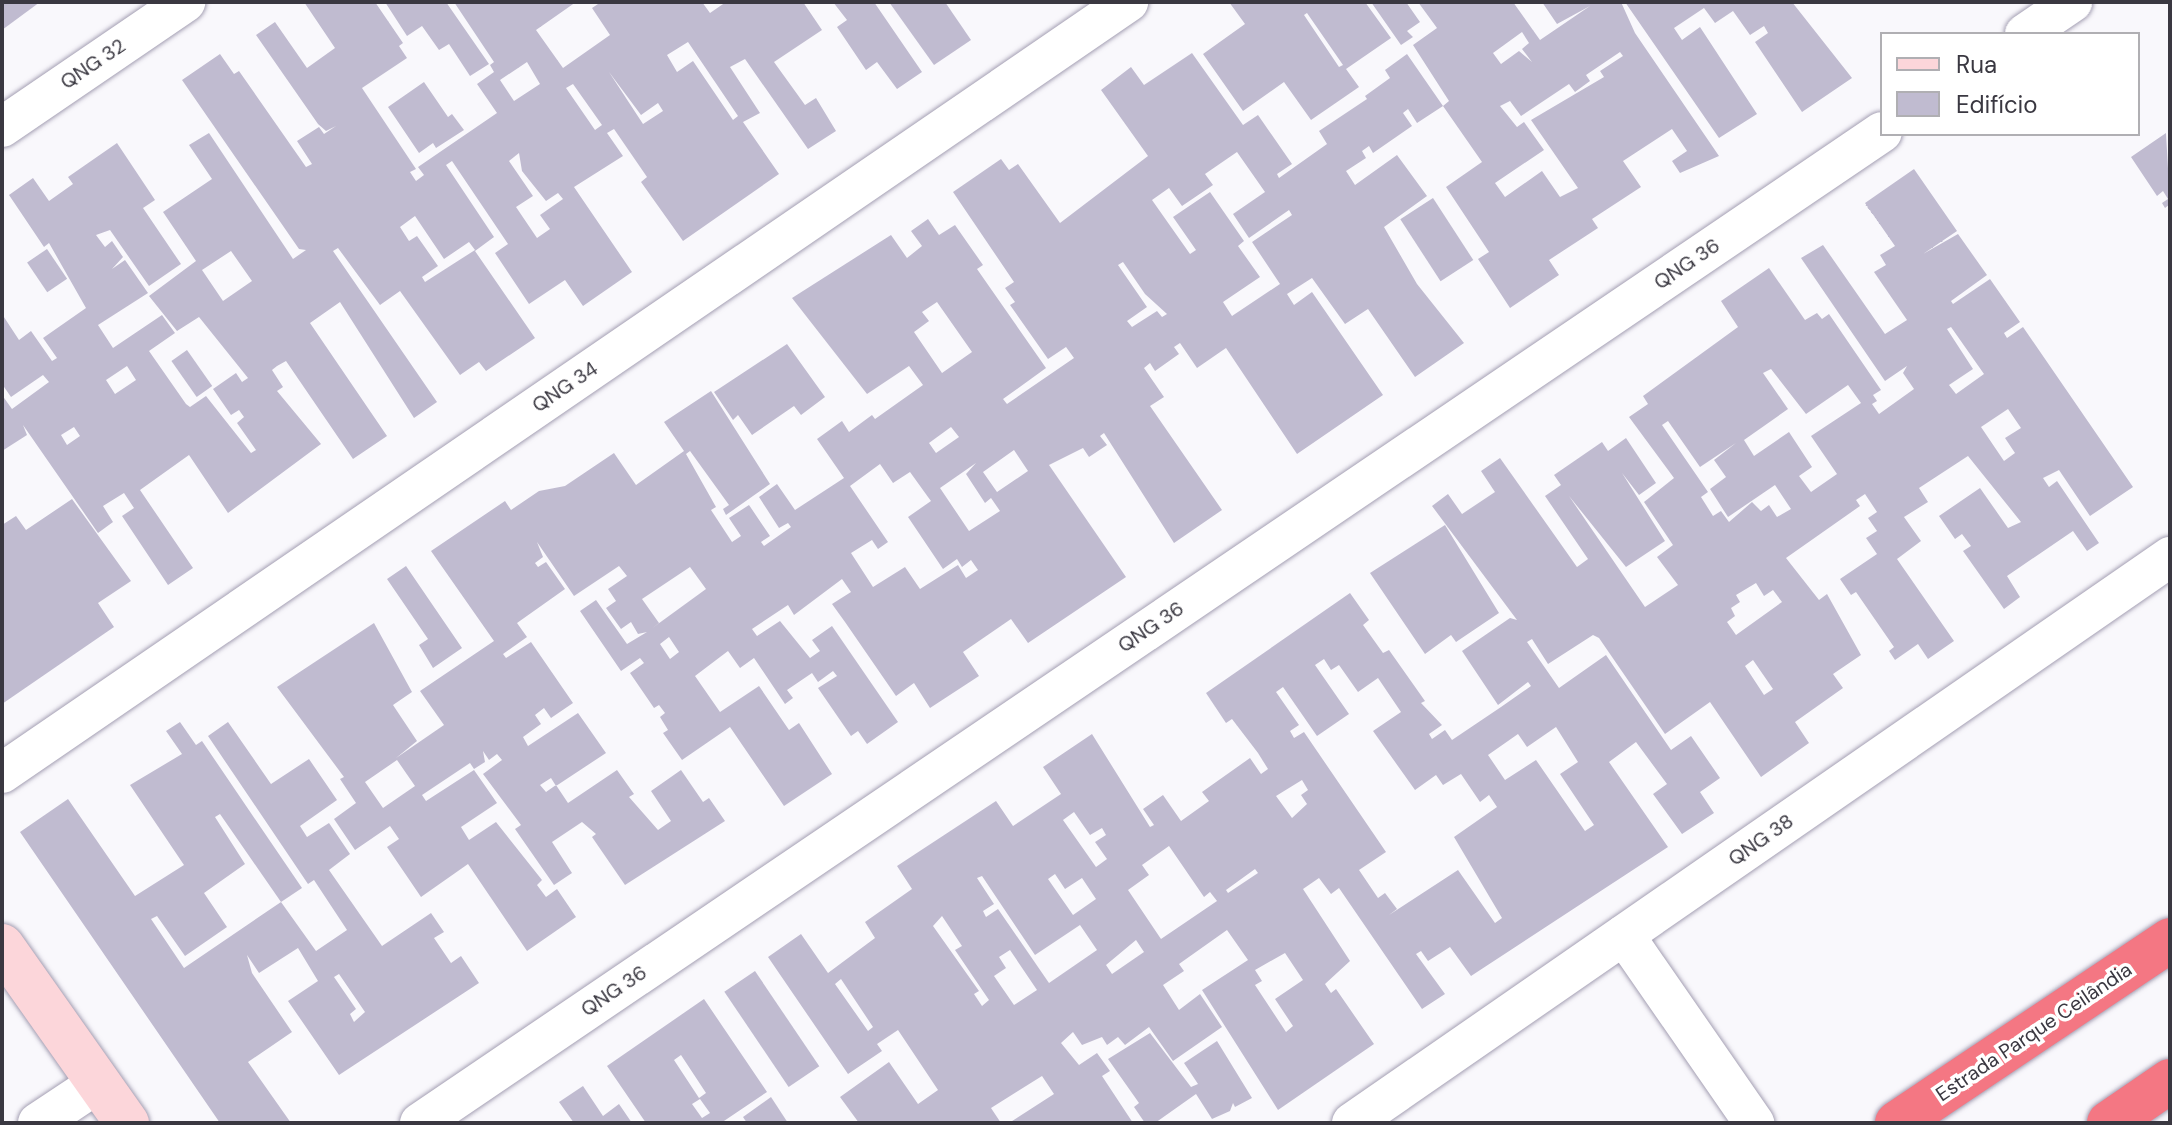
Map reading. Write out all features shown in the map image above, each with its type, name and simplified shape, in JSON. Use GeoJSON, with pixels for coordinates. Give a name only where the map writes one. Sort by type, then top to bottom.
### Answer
{"type":"FeatureCollection","features":[{"type":"Feature","properties":{"kind":"highway","name":"Estrada Parque Ceilândia"},"geometry":{"type":"LineString","coordinates":[[1897,1123],[2170,940]]}},
{"type":"Feature","properties":{"kind":"highway"},"geometry":{"type":"LineString","coordinates":[[2109,1123],[2170,1081]]}},
{"type":"Feature","properties":{"kind":"main road"},"geometry":{"type":"LineString","coordinates":[[2,946],[127,1123]]}},
{"type":"Feature","properties":{"kind":"street","name":"QNG 32"},"geometry":{"type":"LineString","coordinates":[[2,127],[185,2]]}},
{"type":"Feature","properties":{"kind":"street","name":"QNG 34"},"geometry":{"type":"LineString","coordinates":[[2,773],[1128,2]]}},
{"type":"Feature","properties":{"kind":"street"},"geometry":{"type":"LineString","coordinates":[[2028,32],[2072,2]]}},
{"type":"Feature","properties":{"kind":"street","name":"QNG 36"},"geometry":{"type":"LineString","coordinates":[[420,1123],[1880,133]]}},
{"type":"Feature","properties":{"kind":"street","name":"QNG 38"},"geometry":{"type":"LineString","coordinates":[[1352,1123],[2170,557]]}},
{"type":"Feature","properties":{"kind":"street"},"geometry":{"type":"LineString","coordinates":[[1624,935],[1754,1123]]}},
{"type":"Feature","properties":{"kind":"street"},"geometry":{"type":"LineString","coordinates":[[38,1123],[98,1083]]}},
{"type":"Feature","properties":{"kind":"building"},"geometry":{"type":"Polygon","coordinates":[[[2,2],[40,2],[2,30],[2,2]]]}},
{"type":"Feature","properties":{"kind":"building"},"geometry":{"type":"Polygon","coordinates":[[[304,2],[375,2],[403,43],[399,46],[407,58],[362,88],[416,169],[410,172],[416,181],[424,175],[418,167],[497,113],[477,84],[494,72],[490,65],[494,62],[454,2],[576,2],[536,30],[563,68],[610,35],[592,8],[601,2],[702,2],[710,13],[726,2],[803,2],[822,30],[774,62],[805,105],[816,98],[836,131],[808,149],[745,59],[730,67],[760,113],[743,122],[779,174],[683,241],[641,182],[647,177],[614,129],[607,133],[623,156],[574,187],[632,272],[583,306],[565,280],[529,304],[495,253],[508,244],[452,161],[446,165],[494,237],[475,251],[535,338],[486,371],[479,362],[460,375],[400,291],[380,305],[338,248],[333,251],[437,402],[414,418],[340,302],[310,323],[387,436],[353,459],[286,361],[277,366],[272,370],[283,387],[277,391],[321,444],[228,513],[189,455],[140,490],[193,568],[168,585],[122,516],[134,508],[124,493],[103,506],[113,522],[98,533],[23,425],[27,435],[2,451],[2,395],[12,409],[49,382],[43,375],[11,397],[2,384],[2,314],[19,340],[31,331],[52,361],[57,358],[43,338],[86,308],[49,243],[44,247],[9,195],[33,178],[49,201],[73,184],[68,177],[117,143],[155,200],[143,208],[181,264],[149,286],[110,230],[96,235],[105,247],[112,241],[123,257],[112,269],[125,260],[148,293],[98,325],[113,348],[162,315],[175,333],[149,351],[186,404],[190,407],[206,396],[251,453],[256,450],[237,423],[244,417],[239,410],[231,415],[213,389],[236,373],[242,382],[248,378],[199,317],[177,331],[149,296],[196,261],[163,212],[212,179],[189,145],[209,133],[293,259],[306,250],[299,249],[182,80],[220,54],[234,74],[239,71],[306,167],[312,164],[297,141],[319,127],[324,134],[336,126],[326,131],[318,124],[256,35],[275,22],[307,68],[335,48],[304,2]],[[688,42],[667,55],[677,72],[693,61],[733,120],[738,116],[688,42]],[[527,62],[500,80],[514,101],[540,84],[527,62]],[[609,72],[643,124],[663,111],[658,103],[641,115],[609,72]],[[573,84],[566,88],[595,130],[602,125],[573,84]],[[519,153],[509,161],[533,196],[516,207],[537,238],[550,229],[540,215],[563,199],[558,193],[546,201],[522,171],[519,153]],[[415,216],[400,227],[409,241],[417,236],[438,266],[422,277],[425,282],[475,250],[469,242],[444,259],[415,216]],[[231,251],[202,270],[223,301],[252,281],[231,251]],[[127,366],[106,380],[115,394],[136,380],[127,366]],[[74,427],[61,435],[67,445],[80,436],[74,427]]]}},
{"type":"Feature","properties":{"kind":"building"},"geometry":{"type":"Polygon","coordinates":[[[385,2],[446,2],[489,64],[470,76],[449,44],[439,50],[422,26],[407,36],[385,2]]]}},
{"type":"Feature","properties":{"kind":"building"},"geometry":{"type":"Polygon","coordinates":[[[833,2],[874,2],[922,72],[897,89],[877,62],[866,70],[837,27],[847,20],[833,2]]]}},
{"type":"Feature","properties":{"kind":"building"},"geometry":{"type":"Polygon","coordinates":[[[889,2],[945,2],[971,40],[934,65],[889,2]]]}},
{"type":"Feature","properties":{"kind":"building"},"geometry":{"type":"Polygon","coordinates":[[[1229,2],[1365,2],[1391,38],[1346,69],[1359,87],[1311,120],[1284,82],[1243,111],[1203,54],[1245,24],[1229,2]],[[1307,13],[1304,15],[1339,67],[1343,65],[1307,13]]]}},
{"type":"Feature","properties":{"kind":"building"},"geometry":{"type":"Polygon","coordinates":[[[1371,2],[1406,2],[1420,22],[1407,31],[1413,37],[1401,45],[1371,2]]]}},
{"type":"Feature","properties":{"kind":"building"},"geometry":{"type":"Polygon","coordinates":[[[1418,2],[1513,2],[1540,40],[1590,6],[1557,24],[1542,2],[1621,2],[1635,33],[1719,156],[1680,173],[1672,161],[1687,151],[1672,129],[1623,161],[1641,187],[1592,219],[1598,228],[1549,260],[1559,275],[1510,308],[1478,259],[1489,252],[1446,187],[1482,162],[1443,106],[1449,101],[1413,45],[1437,28],[1418,2]],[[1522,32],[1493,53],[1501,64],[1519,51],[1532,62],[1522,49],[1529,43],[1522,32]],[[1620,52],[1586,75],[1590,81],[1575,92],[1569,84],[1521,116],[1510,101],[1500,106],[1517,127],[1524,122],[1544,150],[1495,183],[1505,197],[1542,171],[1560,197],[1578,188],[1531,120],[1604,77],[1600,71],[1623,56],[1620,52]]]}},
{"type":"Feature","properties":{"kind":"building"},"geometry":{"type":"Polygon","coordinates":[[[1625,2],[1792,2],[1852,78],[1802,112],[1755,42],[1768,33],[1764,26],[1750,35],[1733,11],[1715,23],[1704,8],[1674,28],[1682,40],[1700,27],[1757,114],[1719,138],[1625,2]]]}},
{"type":"Feature","properties":{"kind":"building"},"geometry":{"type":"Polygon","coordinates":[[[1192,53],[1243,125],[1258,115],[1292,164],[1277,174],[1279,178],[1327,144],[1319,131],[1367,99],[1365,96],[1390,78],[1385,70],[1407,54],[1443,106],[1417,123],[1408,109],[1403,113],[1412,126],[1373,153],[1369,146],[1362,151],[1366,158],[1346,171],[1355,185],[1397,155],[1427,196],[1384,227],[1417,284],[1464,343],[1415,377],[1368,309],[1345,324],[1312,278],[1287,294],[1294,305],[1312,292],[1383,395],[1297,454],[1226,348],[1197,368],[1180,343],[1174,347],[1179,354],[1155,371],[1150,363],[1144,368],[1164,397],[1150,406],[1222,510],[1174,543],[1104,433],[1100,436],[1107,445],[1089,457],[1083,448],[1049,465],[1126,577],[1028,643],[1011,619],[963,652],[979,676],[930,708],[914,683],[896,696],[832,604],[851,592],[842,579],[794,615],[788,605],[752,629],[757,636],[780,621],[810,658],[820,651],[812,640],[832,626],[898,722],[867,744],[858,731],[851,736],[818,688],[837,676],[833,671],[818,682],[812,673],[787,690],[793,698],[785,704],[754,658],[740,668],[728,651],[695,676],[720,712],[759,686],[789,730],[799,723],[832,774],[784,806],[730,727],[682,760],[663,733],[668,730],[660,717],[665,713],[659,705],[654,708],[630,673],[644,663],[640,658],[621,671],[580,611],[596,600],[627,644],[647,632],[638,634],[631,622],[621,629],[606,608],[616,601],[608,589],[627,576],[619,566],[574,596],[537,542],[543,557],[535,563],[538,567],[546,562],[565,589],[517,623],[527,637],[503,654],[506,658],[531,642],[573,703],[551,718],[544,708],[535,715],[541,724],[523,737],[528,746],[578,713],[606,753],[556,786],[568,803],[617,770],[634,794],[629,797],[658,830],[671,821],[651,791],[681,770],[703,802],[709,798],[725,821],[625,885],[592,837],[596,834],[582,822],[552,842],[572,873],[554,885],[515,829],[521,825],[483,774],[502,760],[497,754],[489,760],[483,751],[485,762],[474,769],[470,763],[422,795],[426,801],[474,770],[497,803],[461,827],[469,840],[496,822],[542,880],[537,885],[546,897],[557,889],[576,917],[527,951],[468,864],[421,897],[387,847],[399,839],[390,826],[355,850],[334,819],[356,803],[340,779],[344,777],[277,687],[374,623],[412,692],[393,705],[417,741],[396,758],[444,725],[420,691],[494,641],[431,551],[505,501],[511,510],[539,491],[565,486],[614,453],[636,485],[684,451],[664,422],[711,391],[770,484],[726,515],[723,509],[729,505],[690,451],[686,454],[716,507],[711,510],[732,542],[741,536],[729,518],[749,505],[770,536],[761,542],[764,546],[791,527],[788,523],[779,528],[759,497],[777,484],[795,510],[844,478],[817,439],[842,421],[849,432],[872,415],[875,419],[923,385],[909,366],[867,394],[792,298],[891,235],[907,258],[922,246],[911,231],[928,219],[939,235],[955,225],[983,265],[977,269],[1046,368],[1003,399],[1007,404],[1074,358],[1066,347],[1048,359],[1010,305],[1015,302],[1005,288],[1014,282],[953,192],[1001,159],[1009,170],[1018,164],[1060,223],[1148,156],[1101,90],[1131,67],[1144,85],[1192,53]],[[1237,152],[1205,174],[1213,185],[1182,206],[1169,188],[1152,200],[1190,254],[1196,250],[1173,217],[1210,192],[1244,241],[1238,246],[1260,277],[1223,302],[1232,316],[1280,284],[1252,242],[1292,215],[1289,210],[1249,238],[1233,214],[1265,192],[1237,152]],[[1123,262],[1118,265],[1147,307],[1127,321],[1132,327],[1157,311],[1162,317],[1167,314],[1145,294],[1123,262]],[[937,302],[922,312],[929,321],[914,332],[942,373],[972,352],[937,302]],[[951,427],[929,443],[936,453],[959,437],[951,427]],[[1014,450],[983,472],[997,492],[1028,471],[1014,450]],[[976,463],[940,488],[969,531],[1000,511],[991,498],[985,503],[966,474],[976,463]],[[880,464],[850,486],[888,542],[878,549],[872,540],[851,553],[873,587],[905,567],[920,589],[958,565],[966,578],[978,570],[971,560],[962,567],[957,559],[943,569],[908,517],[931,501],[910,472],[893,483],[880,464]],[[690,567],[642,599],[659,623],[651,629],[706,589],[690,567]],[[669,637],[660,644],[670,659],[679,652],[669,637]],[[397,760],[365,782],[383,808],[415,786],[397,760]],[[551,778],[540,785],[546,792],[556,785],[551,778]]]}},
{"type":"Feature","properties":{"kind":"building"},"geometry":{"type":"Polygon","coordinates":[[[424,82],[448,117],[452,114],[464,130],[436,148],[433,143],[419,153],[388,107],[424,82]]]}},
{"type":"Feature","properties":{"kind":"building"},"geometry":{"type":"Polygon","coordinates":[[[2166,133],[2170,204],[2165,208],[2162,203],[2168,199],[2163,191],[2157,196],[2131,157],[2166,133]]]}},
{"type":"Feature","properties":{"kind":"building"},"geometry":{"type":"Polygon","coordinates":[[[1914,169],[1957,231],[1923,254],[1958,234],[1987,275],[1951,301],[1953,304],[1990,279],[2020,322],[2004,333],[2007,338],[2023,327],[2133,487],[2090,516],[2059,470],[2043,478],[2049,487],[2057,481],[2099,543],[2087,551],[2073,531],[2007,576],[2020,597],[2004,609],[1963,551],[1971,546],[1962,534],[1955,539],[1939,516],[1980,488],[2008,528],[2021,522],[1968,456],[1919,488],[1928,502],[1904,517],[1921,541],[1897,559],[1954,641],[1928,659],[1918,644],[1895,660],[1889,651],[1894,647],[1856,592],[1851,595],[1840,579],[1877,554],[1866,538],[1877,531],[1868,518],[1877,512],[1865,494],[1856,500],[1860,506],[1786,558],[1819,600],[1827,594],[1861,655],[1833,674],[1843,688],[1795,722],[1809,743],[1761,777],[1710,702],[1665,734],[1599,638],[1593,635],[1548,664],[1532,639],[1527,642],[1559,688],[1606,655],[1671,750],[1691,736],[1720,778],[1700,792],[1714,813],[1682,834],[1653,794],[1667,784],[1636,742],[1609,762],[1668,847],[1471,976],[1450,947],[1428,961],[1421,951],[1416,954],[1445,994],[1422,1009],[1339,888],[1331,894],[1319,878],[1303,889],[1350,961],[1325,984],[1331,993],[1336,989],[1374,1044],[1278,1110],[1202,990],[1248,960],[1227,930],[1179,964],[1184,971],[1163,985],[1179,1010],[1200,994],[1222,1027],[1173,1061],[1149,1027],[1125,1045],[1118,1037],[1107,1045],[1102,1037],[1082,1045],[1073,1032],[1061,1043],[1079,1065],[1097,1053],[1110,1071],[1102,1076],[1133,1123],[1009,1123],[1054,1094],[1042,1076],[991,1108],[1001,1123],[859,1123],[840,1097],[889,1062],[918,1104],[938,1090],[898,1030],[877,1044],[882,1051],[848,1074],[768,957],[801,934],[828,973],[875,938],[865,922],[912,889],[897,866],[996,801],[1013,826],[1061,794],[1043,767],[1092,734],[1150,827],[1154,825],[1143,809],[1163,795],[1181,821],[1209,801],[1202,792],[1250,758],[1261,774],[1268,769],[1258,753],[1232,719],[1226,723],[1206,693],[1350,593],[1369,620],[1363,625],[1383,653],[1389,650],[1425,701],[1421,703],[1442,725],[1429,734],[1432,739],[1445,730],[1452,740],[1501,707],[1531,686],[1528,682],[1498,705],[1462,651],[1510,618],[1517,620],[1432,506],[1448,494],[1462,514],[1495,492],[1481,471],[1500,458],[1577,567],[1588,559],[1545,496],[1561,485],[1554,475],[1602,442],[1608,451],[1626,438],[1656,483],[1639,495],[1622,473],[1665,541],[1626,567],[1569,496],[1645,607],[1678,585],[1657,557],[1673,545],[1644,502],[1674,478],[1629,417],[1648,404],[1643,396],[1738,327],[1721,301],[1769,268],[1805,320],[1817,313],[1822,319],[1829,314],[1881,390],[1873,395],[1877,401],[1872,404],[1879,414],[1914,389],[1903,373],[1907,366],[1885,381],[1801,258],[1823,245],[1885,334],[1907,320],[1874,272],[1886,265],[1880,255],[1895,246],[1865,203],[1914,169]],[[1951,327],[1947,329],[1973,369],[1949,385],[1956,394],[1984,374],[1951,327]],[[1771,369],[1763,373],[1788,409],[1744,440],[1754,456],[1789,432],[1812,467],[1799,476],[1811,492],[1837,474],[1811,436],[1861,403],[1848,385],[1806,414],[1771,369]],[[2008,409],[1981,427],[2004,461],[2015,453],[2005,438],[2021,428],[2008,409]],[[1668,421],[1662,425],[1708,492],[1701,497],[1713,516],[1721,511],[1729,522],[1752,502],[1761,511],[1769,505],[1777,517],[1791,509],[1775,485],[1728,517],[1710,489],[1726,477],[1714,460],[1736,443],[1700,467],[1668,421]],[[1756,583],[1736,595],[1740,602],[1731,608],[1735,616],[1727,622],[1736,635],[1782,602],[1773,590],[1764,596],[1756,583]],[[1324,659],[1315,665],[1349,714],[1317,736],[1283,687],[1276,692],[1299,725],[1290,731],[1294,738],[1304,732],[1386,852],[1359,870],[1378,898],[1385,893],[1397,909],[1389,915],[1458,870],[1495,923],[1502,918],[1454,837],[1497,807],[1489,795],[1480,802],[1461,774],[1443,785],[1436,775],[1415,790],[1373,731],[1401,712],[1378,678],[1358,692],[1339,665],[1331,670],[1324,659]],[[1753,660],[1745,666],[1764,695],[1773,689],[1753,660]],[[1556,727],[1527,747],[1518,734],[1488,755],[1505,780],[1536,760],[1585,831],[1594,825],[1560,774],[1578,762],[1556,727]],[[1302,780],[1276,796],[1292,818],[1307,804],[1301,795],[1308,790],[1302,780]],[[1074,812],[1063,820],[1096,867],[1107,859],[1095,842],[1106,835],[1102,828],[1090,835],[1074,812]],[[1169,846],[1142,865],[1149,875],[1128,890],[1161,939],[1217,901],[1210,892],[1204,897],[1169,846]],[[1255,869],[1226,890],[1228,893],[1258,873],[1255,869]],[[1055,874],[1048,879],[1073,915],[1096,899],[1082,878],[1065,889],[1055,874]],[[982,876],[977,878],[994,904],[983,911],[986,917],[998,909],[1049,983],[1097,950],[1080,925],[1035,955],[982,876]],[[942,916],[933,926],[979,991],[974,994],[982,1006],[989,1000],[955,950],[962,946],[942,916]],[[1136,940],[1106,965],[1112,974],[1144,952],[1136,940]],[[1010,950],[999,957],[1006,968],[994,976],[1014,1005],[1037,990],[1010,950]],[[1285,953],[1255,970],[1262,981],[1255,985],[1286,1032],[1293,1026],[1275,999],[1303,980],[1285,953]],[[841,979],[835,984],[868,1031],[873,1027],[841,979]]]}},
{"type":"Feature","properties":{"kind":"building"},"geometry":{"type":"Polygon","coordinates":[[[1433,198],[1473,260],[1441,281],[1400,219],[1433,198]]]}},
{"type":"Feature","properties":{"kind":"building"},"geometry":{"type":"Polygon","coordinates":[[[47,249],[67,279],[47,292],[27,262],[47,249]]]}},
{"type":"Feature","properties":{"kind":"building"},"geometry":{"type":"Polygon","coordinates":[[[787,344],[825,397],[801,415],[794,406],[752,435],[738,415],[733,420],[714,392],[787,344]]]}},
{"type":"Feature","properties":{"kind":"building"},"geometry":{"type":"Polygon","coordinates":[[[187,350],[212,386],[197,397],[171,361],[187,350]]]}},
{"type":"Feature","properties":{"kind":"building"},"geometry":{"type":"Polygon","coordinates":[[[72,499],[131,581],[98,603],[114,627],[2,704],[2,525],[16,516],[26,530],[72,499]]]}},
{"type":"Feature","properties":{"kind":"building"},"geometry":{"type":"Polygon","coordinates":[[[1445,525],[1499,613],[1456,642],[1451,635],[1425,654],[1370,573],[1445,525]]]}},
{"type":"Feature","properties":{"kind":"building"},"geometry":{"type":"Polygon","coordinates":[[[406,566],[462,648],[433,668],[419,645],[428,639],[387,579],[406,566]]]}},
{"type":"Feature","properties":{"kind":"building"},"geometry":{"type":"Polygon","coordinates":[[[180,722],[196,745],[202,741],[302,888],[281,902],[316,951],[347,930],[314,880],[308,884],[208,736],[228,722],[271,784],[309,759],[337,800],[300,826],[307,837],[329,823],[350,854],[329,870],[382,946],[431,913],[444,932],[434,938],[451,963],[461,956],[479,983],[339,1075],[288,1001],[318,981],[298,948],[259,973],[247,955],[252,973],[292,1032],[248,1062],[291,1123],[220,1123],[20,832],[68,799],[135,896],[184,865],[130,785],[182,754],[166,731],[180,722]],[[220,814],[215,817],[245,864],[204,893],[227,927],[185,956],[157,916],[151,919],[184,968],[281,902],[220,814]],[[339,974],[334,977],[356,1009],[350,1014],[354,1022],[365,1012],[339,974]]]}},
{"type":"Feature","properties":{"kind":"building"},"geometry":{"type":"Polygon","coordinates":[[[755,971],[819,1066],[789,1087],[724,992],[755,971]]]}},
{"type":"Feature","properties":{"kind":"building"},"geometry":{"type":"Polygon","coordinates":[[[704,999],[767,1092],[721,1123],[646,1123],[607,1066],[704,999]],[[681,1055],[674,1060],[699,1098],[706,1093],[681,1055]],[[700,1099],[692,1104],[702,1118],[710,1113],[700,1099]]]}},
{"type":"Feature","properties":{"kind":"building"},"geometry":{"type":"Polygon","coordinates":[[[1150,1033],[1191,1087],[1198,1084],[1184,1063],[1217,1041],[1252,1098],[1235,1107],[1233,1103],[1230,1111],[1212,1119],[1196,1094],[1155,1123],[1145,1123],[1134,1107],[1139,1103],[1108,1059],[1150,1033]]]}},
{"type":"Feature","properties":{"kind":"building"},"geometry":{"type":"Polygon","coordinates":[[[583,1086],[603,1116],[619,1104],[632,1123],[574,1123],[559,1102],[583,1086]]]}},
{"type":"Feature","properties":{"kind":"building"},"geometry":{"type":"Polygon","coordinates":[[[771,1097],[788,1123],[747,1123],[743,1117],[771,1097]]]}}]}
